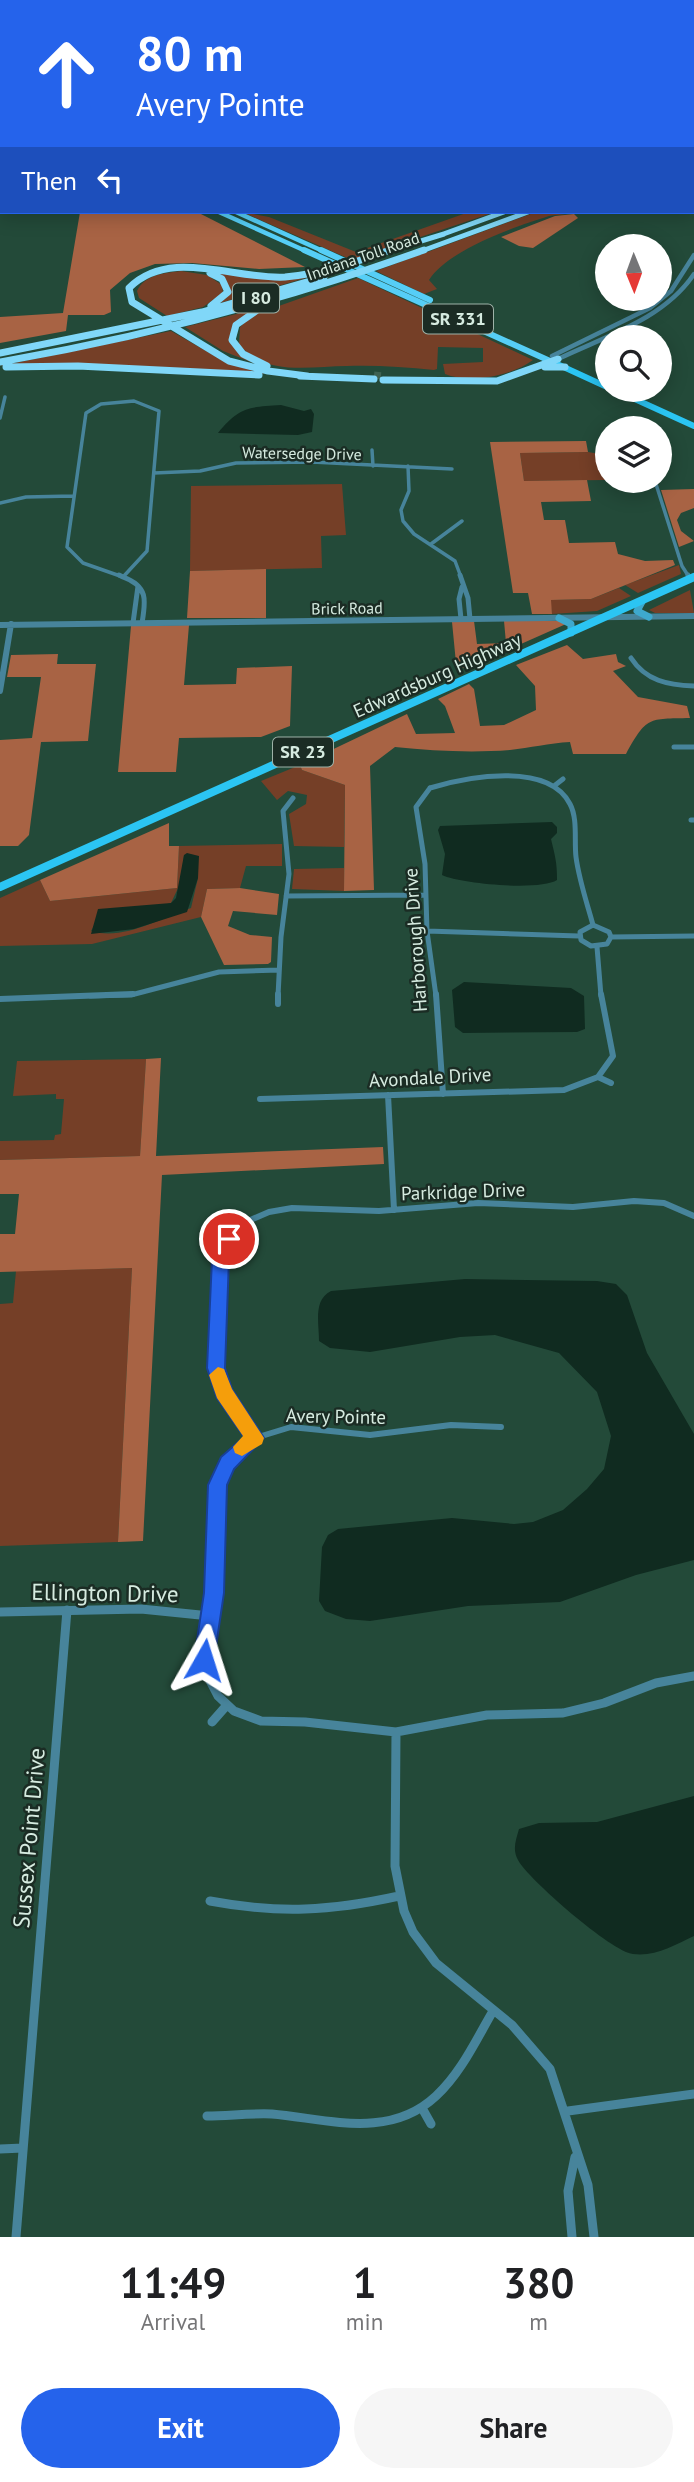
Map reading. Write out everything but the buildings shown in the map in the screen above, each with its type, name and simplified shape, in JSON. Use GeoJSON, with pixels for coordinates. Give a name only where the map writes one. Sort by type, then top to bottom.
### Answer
{"type":"FeatureCollection","features":[{"type":"Feature","properties":{"kind":"highway","name":"SR 331"},"geometry":{"type":"LineString","coordinates":[[223,214],[552,359]]}},
{"type":"Feature","properties":{"kind":"highway","name":"SR 331"},"geometry":{"type":"LineString","coordinates":[[240,214],[552,359]]}},
{"type":"Feature","properties":{"kind":"highway","name":"Indiana Toll Road"},"geometry":{"type":"LineString","coordinates":[[0,354],[118,332],[295,286],[499,214]]}},
{"type":"Feature","properties":{"kind":"highway","name":"Indiana Toll Road"},"geometry":{"type":"LineString","coordinates":[[0,362],[181,326],[335,282],[522,214]]}},
{"type":"Feature","properties":{"kind":"highway"},"geometry":{"type":"LineString","coordinates":[[304,374],[242,365],[132,302],[128,292],[135,281],[155,271],[182,267],[264,277],[303,275],[344,266],[444,234]]}},
{"type":"Feature","properties":{"kind":"highway"},"geometry":{"type":"LineString","coordinates":[[118,332],[216,304],[224,298],[227,285],[215,275],[192,270],[166,271],[146,277],[134,285],[132,295],[154,315]]}},
{"type":"Feature","properties":{"kind":"highway"},"geometry":{"type":"LineString","coordinates":[[304,374],[252,360],[237,348],[233,333],[241,319],[251,313],[335,282]]}},
{"type":"Feature","properties":{"kind":"highway"},"geometry":{"type":"LineString","coordinates":[[529,372],[552,359]]}},
{"type":"Feature","properties":{"kind":"highway"},"geometry":{"type":"LineString","coordinates":[[552,359],[513,374],[489,379],[383,378],[483,382],[550,366],[565,368]]}},
{"type":"Feature","properties":{"kind":"highway"},"geometry":{"type":"LineString","coordinates":[[0,367],[67,365],[374,377]]}},
{"type":"Feature","properties":{"kind":"main road","name":"SR 331"},"geometry":{"type":"LineString","coordinates":[[552,359],[565,368],[595,379]]}},
{"type":"Feature","properties":{"kind":"main road","name":"SR 331"},"geometry":{"type":"LineString","coordinates":[[552,359],[595,379]]}},
{"type":"Feature","properties":{"kind":"main road"},"geometry":{"type":"LineString","coordinates":[[641,402],[694,426]]}},
{"type":"Feature","properties":{"kind":"main road"},"geometry":{"type":"LineString","coordinates":[[654,402],[694,420]]}},
{"type":"Feature","properties":{"kind":"main road","name":"Edwardsburg Highway"},"geometry":{"type":"LineString","coordinates":[[0,887],[692,578]]}},
{"type":"Feature","properties":{"kind":"main road"},"geometry":{"type":"LineString","coordinates":[[643,600],[638,611],[649,617]]}},
{"type":"Feature","properties":{"kind":"main road"},"geometry":{"type":"LineString","coordinates":[[559,618],[571,624],[572,633]]}},
{"type":"Feature","properties":{"kind":"street"},"geometry":{"type":"LineString","coordinates":[[552,359],[650,308],[674,287],[694,255]]}},
{"type":"Feature","properties":{"kind":"street"},"geometry":{"type":"LineString","coordinates":[[552,359],[660,310],[680,295],[694,274]]}},
{"type":"Feature","properties":{"kind":"street"},"geometry":{"type":"LineString","coordinates":[[0,418],[5,397]]}},
{"type":"Feature","properties":{"kind":"street"},"geometry":{"type":"LineString","coordinates":[[91,401],[97,404]]}},
{"type":"Feature","properties":{"kind":"street"},"geometry":{"type":"LineString","coordinates":[[142,623],[145,596],[138,586],[123,577],[82,563],[70,554],[67,544],[86,413],[97,404],[112,401],[155,406],[163,403]]}},
{"type":"Feature","properties":{"kind":"street"},"geometry":{"type":"LineString","coordinates":[[123,577],[142,560],[147,551],[159,411],[155,406]]}},
{"type":"Feature","properties":{"kind":"street"},"geometry":{"type":"LineString","coordinates":[[372,450],[373,466]]}},
{"type":"Feature","properties":{"kind":"street","name":"Watersedge Drive"},"geometry":{"type":"LineString","coordinates":[[154,473],[200,471],[236,463],[312,462],[452,469]]}},
{"type":"Feature","properties":{"kind":"street"},"geometry":{"type":"LineString","coordinates":[[408,466],[409,491],[401,510],[403,521],[414,534],[455,561],[468,598],[470,619]]}},
{"type":"Feature","properties":{"kind":"street"},"geometry":{"type":"LineString","coordinates":[[659,493],[681,566],[692,578]]}},
{"type":"Feature","properties":{"kind":"street"},"geometry":{"type":"LineString","coordinates":[[0,503],[26,497],[73,496]]}},
{"type":"Feature","properties":{"kind":"street"},"geometry":{"type":"LineString","coordinates":[[431,544],[462,521]]}},
{"type":"Feature","properties":{"kind":"street"},"geometry":{"type":"LineString","coordinates":[[133,623],[138,586]]}},
{"type":"Feature","properties":{"kind":"street"},"geometry":{"type":"LineString","coordinates":[[461,619],[459,599],[463,587]]}},
{"type":"Feature","properties":{"kind":"street","name":"Brick Road"},"geometry":{"type":"LineString","coordinates":[[0,625],[694,616]]}},
{"type":"Feature","properties":{"kind":"street"},"geometry":{"type":"LineString","coordinates":[[0,691],[11,624]]}},
{"type":"Feature","properties":{"kind":"street"},"geometry":{"type":"LineString","coordinates":[[631,659],[641,673],[650,679],[673,685],[694,686]]}},
{"type":"Feature","properties":{"kind":"street"},"geometry":{"type":"LineString","coordinates":[[674,747],[694,747]]}},
{"type":"Feature","properties":{"kind":"street"},"geometry":{"type":"LineString","coordinates":[[422,782],[430,788],[457,778],[517,777],[539,780],[566,795],[573,807],[577,864],[593,925]]}},
{"type":"Feature","properties":{"kind":"street"},"geometry":{"type":"LineString","coordinates":[[554,786],[564,779]]}},
{"type":"Feature","properties":{"kind":"street","name":"Harborough Drive"},"geometry":{"type":"LineString","coordinates":[[430,788],[416,807],[422,839],[427,931],[434,972],[443,1094]]}},
{"type":"Feature","properties":{"kind":"street"},"geometry":{"type":"LineString","coordinates":[[278,1003],[288,860],[283,811],[293,798]]}},
{"type":"Feature","properties":{"kind":"street"},"geometry":{"type":"LineString","coordinates":[[286,897],[425,895]]}},
{"type":"Feature","properties":{"kind":"street"},"geometry":{"type":"LineString","coordinates":[[579,936],[583,928],[593,925],[605,928],[611,937]]}},
{"type":"Feature","properties":{"kind":"street"},"geometry":{"type":"LineString","coordinates":[[427,931],[579,936]]}},
{"type":"Feature","properties":{"kind":"street"},"geometry":{"type":"LineString","coordinates":[[579,936],[585,944],[597,947],[607,944],[611,937]]}},
{"type":"Feature","properties":{"kind":"street"},"geometry":{"type":"LineString","coordinates":[[611,937],[694,936]]}},
{"type":"Feature","properties":{"kind":"street"},"geometry":{"type":"LineString","coordinates":[[597,947],[602,1003],[613,1056],[598,1077],[611,1083]]}},
{"type":"Feature","properties":{"kind":"street"},"geometry":{"type":"LineString","coordinates":[[0,999],[131,995],[219,972],[279,970]]}},
{"type":"Feature","properties":{"kind":"street","name":"Avondale Drive"},"geometry":{"type":"LineString","coordinates":[[260,1099],[564,1090],[598,1077]]}},
{"type":"Feature","properties":{"kind":"street"},"geometry":{"type":"LineString","coordinates":[[388,1096],[394,1210]]}},
{"type":"Feature","properties":{"kind":"street","name":"Parkridge Drive"},"geometry":{"type":"LineString","coordinates":[[255,1438],[224,1392],[216,1368],[220,1259],[237,1223],[281,1209],[394,1210],[478,1203],[573,1207],[634,1201],[664,1203],[692,1212]]}},
{"type":"Feature","properties":{"kind":"street","name":"Avery Pointe"},"geometry":{"type":"LineString","coordinates":[[227,1705],[206,1673],[204,1647],[210,1616],[216,1497],[221,1475],[237,1452],[255,1438],[291,1427],[370,1435],[452,1425],[501,1427]]}},
{"type":"Feature","properties":{"kind":"street","name":"Ellington Drive"},"geometry":{"type":"LineString","coordinates":[[0,1612],[141,1609],[210,1616]]}},
{"type":"Feature","properties":{"kind":"street","name":"Sussex Point Drive"},"geometry":{"type":"LineString","coordinates":[[16,2237],[67,1610]]}},
{"type":"Feature","properties":{"kind":"street"},"geometry":{"type":"LineString","coordinates":[[212,1722],[227,1705],[246,1717],[261,1721],[315,1723],[396,1732],[487,1714],[563,1713],[604,1703],[656,1683],[694,1676]]}},
{"type":"Feature","properties":{"kind":"street"},"geometry":{"type":"LineString","coordinates":[[396,1732],[393,1856],[399,1896],[416,1935],[429,1955],[458,1986],[511,2025],[544,2060],[568,2111],[576,2155],[589,2189],[594,2237]]}},
{"type":"Feature","properties":{"kind":"street"},"geometry":{"type":"LineString","coordinates":[[209,1901],[256,1910],[302,1914],[399,1896]]}},
{"type":"Feature","properties":{"kind":"street"},"geometry":{"type":"LineString","coordinates":[[207,2116],[266,2114],[368,2125],[397,2120],[422,2108],[446,2086],[493,2011]]}},
{"type":"Feature","properties":{"kind":"street"},"geometry":{"type":"LineString","coordinates":[[568,2111],[694,2094]]}},
{"type":"Feature","properties":{"kind":"street"},"geometry":{"type":"LineString","coordinates":[[422,2108],[431,2124]]}},
{"type":"Feature","properties":{"kind":"street"},"geometry":{"type":"LineString","coordinates":[[0,2149],[23,2148]]}},
{"type":"Feature","properties":{"kind":"street"},"geometry":{"type":"LineString","coordinates":[[572,2237],[568,2191],[576,2155]]}},
{"type":"Feature","properties":{"kind":"shaded area"},"geometry":{"type":"Polygon","coordinates":[[[80,214],[201,214],[305,267],[259,269],[192,263],[155,264],[130,273],[110,290],[111,312],[104,315],[68,315],[66,331],[0,343],[0,317],[63,313],[80,214]]]}},
{"type":"Feature","properties":{"kind":"shaded area"},"geometry":{"type":"Polygon","coordinates":[[[247,214],[269,217],[356,252],[463,214],[489,214],[352,260],[247,214]]]}},
{"type":"Feature","properties":{"kind":"shaded area"},"geometry":{"type":"Polygon","coordinates":[[[531,214],[569,214],[549,216],[466,249],[438,269],[429,280],[437,289],[424,294],[376,271],[531,214]]]}},
{"type":"Feature","properties":{"kind":"shaded area"},"geometry":{"type":"Polygon","coordinates":[[[574,214],[578,218],[533,248],[519,246],[501,237],[555,216],[574,214]]]}},
{"type":"Feature","properties":{"kind":"shaded area"},"geometry":{"type":"Polygon","coordinates":[[[181,271],[207,275],[222,285],[223,293],[203,307],[167,316],[139,298],[137,291],[144,281],[181,271]]]}},
{"type":"Feature","properties":{"kind":"shaded area"},"geometry":{"type":"Polygon","coordinates":[[[330,271],[220,303],[227,297],[230,287],[213,272],[248,277],[330,271]]]}},
{"type":"Feature","properties":{"kind":"shaded area"},"geometry":{"type":"Polygon","coordinates":[[[358,278],[533,360],[502,374],[466,378],[445,374],[443,364],[483,362],[483,348],[438,347],[437,369],[434,370],[368,366],[304,368],[262,361],[239,344],[240,327],[253,315],[358,278]]]}},
{"type":"Feature","properties":{"kind":"shaded area"},"geometry":{"type":"Polygon","coordinates":[[[256,309],[230,336],[256,364],[223,351],[185,327],[256,309]]]}},
{"type":"Feature","properties":{"kind":"shaded area"},"geometry":{"type":"Polygon","coordinates":[[[171,331],[227,363],[265,374],[67,364],[0,366],[171,331]]]}},
{"type":"Feature","properties":{"kind":"shaded area"},"geometry":{"type":"Polygon","coordinates":[[[281,405],[304,411],[311,409],[314,414],[312,432],[298,435],[218,433],[232,418],[245,410],[281,405]]]}},
{"type":"Feature","properties":{"kind":"shaded area"},"geometry":{"type":"Polygon","coordinates":[[[586,441],[588,452],[520,453],[524,481],[587,480],[591,501],[541,502],[544,520],[565,520],[569,543],[615,542],[618,554],[645,561],[673,560],[675,565],[591,599],[551,600],[552,614],[532,614],[528,593],[513,593],[490,442],[586,441]]]}},
{"type":"Feature","properties":{"kind":"shaded area"},"geometry":{"type":"Polygon","coordinates":[[[520,453],[595,453],[595,480],[524,481],[520,453]]]}},
{"type":"Feature","properties":{"kind":"shaded area"},"geometry":{"type":"Polygon","coordinates":[[[342,484],[346,535],[321,536],[322,568],[190,571],[191,486],[342,484]]]}},
{"type":"Feature","properties":{"kind":"shaded area"},"geometry":{"type":"Polygon","coordinates":[[[694,489],[694,508],[681,513],[677,520],[681,531],[694,541],[679,547],[662,493],[672,493],[672,490],[694,489]]]}},
{"type":"Feature","properties":{"kind":"shaded area"},"geometry":{"type":"Polygon","coordinates":[[[679,565],[681,574],[638,593],[625,585],[679,565]]]}},
{"type":"Feature","properties":{"kind":"shaded area"},"geometry":{"type":"Polygon","coordinates":[[[266,569],[266,618],[187,618],[190,571],[266,569]]]}},
{"type":"Feature","properties":{"kind":"shaded area"},"geometry":{"type":"Polygon","coordinates":[[[619,588],[631,596],[597,611],[552,614],[550,600],[591,599],[619,588]]]}},
{"type":"Feature","properties":{"kind":"shaded area"},"geometry":{"type":"Polygon","coordinates":[[[690,590],[694,613],[655,613],[649,610],[690,590]]]}},
{"type":"Feature","properties":{"kind":"shaded area"},"geometry":{"type":"Polygon","coordinates":[[[474,621],[477,644],[506,643],[504,621],[559,621],[566,624],[465,669],[456,663],[452,622],[474,621]]]}},
{"type":"Feature","properties":{"kind":"shaded area"},"geometry":{"type":"Polygon","coordinates":[[[189,625],[184,685],[236,684],[237,668],[292,666],[290,726],[261,737],[179,738],[176,772],[118,772],[131,626],[189,625]]]}},
{"type":"Feature","properties":{"kind":"shaded area"},"geometry":{"type":"Polygon","coordinates":[[[567,645],[583,659],[616,654],[618,662],[626,666],[613,671],[638,697],[687,706],[690,718],[650,722],[639,732],[626,754],[573,754],[570,742],[481,751],[395,747],[370,766],[374,890],[344,891],[345,785],[302,770],[300,765],[407,714],[416,734],[455,733],[445,706],[438,699],[469,684],[474,689],[480,726],[504,725],[536,710],[535,686],[516,665],[567,645]]]}},
{"type":"Feature","properties":{"kind":"shaded area"},"geometry":{"type":"Polygon","coordinates":[[[58,654],[57,664],[96,664],[88,741],[41,742],[29,835],[18,846],[0,846],[0,740],[32,738],[41,677],[7,677],[11,655],[58,654]]]}},
{"type":"Feature","properties":{"kind":"shaded area"},"geometry":{"type":"Polygon","coordinates":[[[300,765],[302,770],[345,785],[344,847],[294,846],[289,814],[306,804],[307,795],[288,791],[277,800],[261,781],[300,765]]]}},
{"type":"Feature","properties":{"kind":"shaded area"},"geometry":{"type":"Polygon","coordinates":[[[552,822],[557,827],[557,833],[551,839],[557,880],[518,886],[466,881],[442,875],[445,854],[438,830],[440,826],[552,822]]]}},
{"type":"Feature","properties":{"kind":"shaded area"},"geometry":{"type":"Polygon","coordinates":[[[169,823],[169,846],[179,846],[177,888],[50,901],[40,880],[169,823]]]}},
{"type":"Feature","properties":{"kind":"shaded area"},"geometry":{"type":"Polygon","coordinates":[[[282,844],[282,866],[246,866],[240,888],[207,889],[201,917],[92,944],[0,946],[0,898],[40,880],[50,901],[177,888],[179,846],[282,844]],[[184,855],[180,884],[171,903],[95,924],[91,931],[129,931],[191,908],[198,878],[184,855]]]}},
{"type":"Feature","properties":{"kind":"shaded area"},"geometry":{"type":"Polygon","coordinates":[[[187,853],[199,856],[198,878],[187,912],[134,929],[91,934],[98,909],[171,903],[176,898],[184,855],[187,853]]]}},
{"type":"Feature","properties":{"kind":"shaded area"},"geometry":{"type":"Polygon","coordinates":[[[344,868],[344,891],[292,889],[294,869],[344,868]]]}},
{"type":"Feature","properties":{"kind":"shaded area"},"geometry":{"type":"Polygon","coordinates":[[[240,888],[279,894],[277,915],[233,911],[228,926],[250,935],[272,937],[271,962],[268,964],[224,965],[201,917],[207,889],[240,888]]]}},
{"type":"Feature","properties":{"kind":"shaded area"},"geometry":{"type":"Polygon","coordinates":[[[464,982],[571,988],[584,996],[585,1029],[577,1032],[463,1033],[455,1027],[452,990],[464,982]]]}},
{"type":"Feature","properties":{"kind":"shaded area"},"geometry":{"type":"Polygon","coordinates":[[[161,1058],[156,1156],[383,1147],[384,1164],[162,1175],[143,1541],[118,1542],[132,1268],[0,1272],[0,1234],[15,1234],[19,1194],[0,1194],[0,1160],[140,1156],[146,1059],[161,1058]]]}},
{"type":"Feature","properties":{"kind":"shaded area"},"geometry":{"type":"Polygon","coordinates":[[[146,1059],[140,1156],[0,1160],[0,1141],[54,1140],[55,1135],[61,1134],[64,1099],[56,1099],[56,1094],[13,1096],[17,1061],[146,1059]]]}},
{"type":"Feature","properties":{"kind":"shaded area"},"geometry":{"type":"Polygon","coordinates":[[[132,1268],[118,1542],[0,1546],[0,1304],[13,1303],[16,1271],[132,1268]]]}},
{"type":"Feature","properties":{"kind":"shaded area"},"geometry":{"type":"Polygon","coordinates":[[[465,1279],[597,1281],[616,1284],[627,1295],[647,1353],[694,1434],[694,1560],[636,1575],[560,1602],[468,1606],[370,1621],[346,1619],[325,1611],[319,1601],[322,1547],[328,1535],[338,1529],[452,1518],[514,1524],[533,1522],[563,1510],[587,1489],[604,1469],[611,1436],[597,1392],[559,1353],[495,1335],[460,1337],[370,1352],[330,1348],[319,1341],[319,1306],[325,1295],[331,1291],[465,1279]]]}},
{"type":"Feature","properties":{"kind":"shaded area"},"geometry":{"type":"Polygon","coordinates":[[[694,1796],[694,1936],[665,1950],[633,1954],[622,1950],[553,1898],[516,1856],[515,1844],[519,1829],[539,1823],[597,1822],[694,1796]]]}},
{"type":"Feature","properties":{"kind":"tunnel"},"geometry":{"type":"LineString","coordinates":[[374,375],[383,376]]}},
{"type":"Feature","properties":{"kind":"slow traffic"},"geometry":{"type":"LineString","coordinates":[[218,1375],[235,1411],[255,1438],[242,1447]]}},
{"type":"Feature","properties":{"kind":"route"},"geometry":{"type":"LineString","coordinates":[[204,1660],[205,1633],[214,1593],[218,1485],[228,1463],[255,1438],[224,1392],[216,1368],[220,1259],[229,1239]]}}]}
